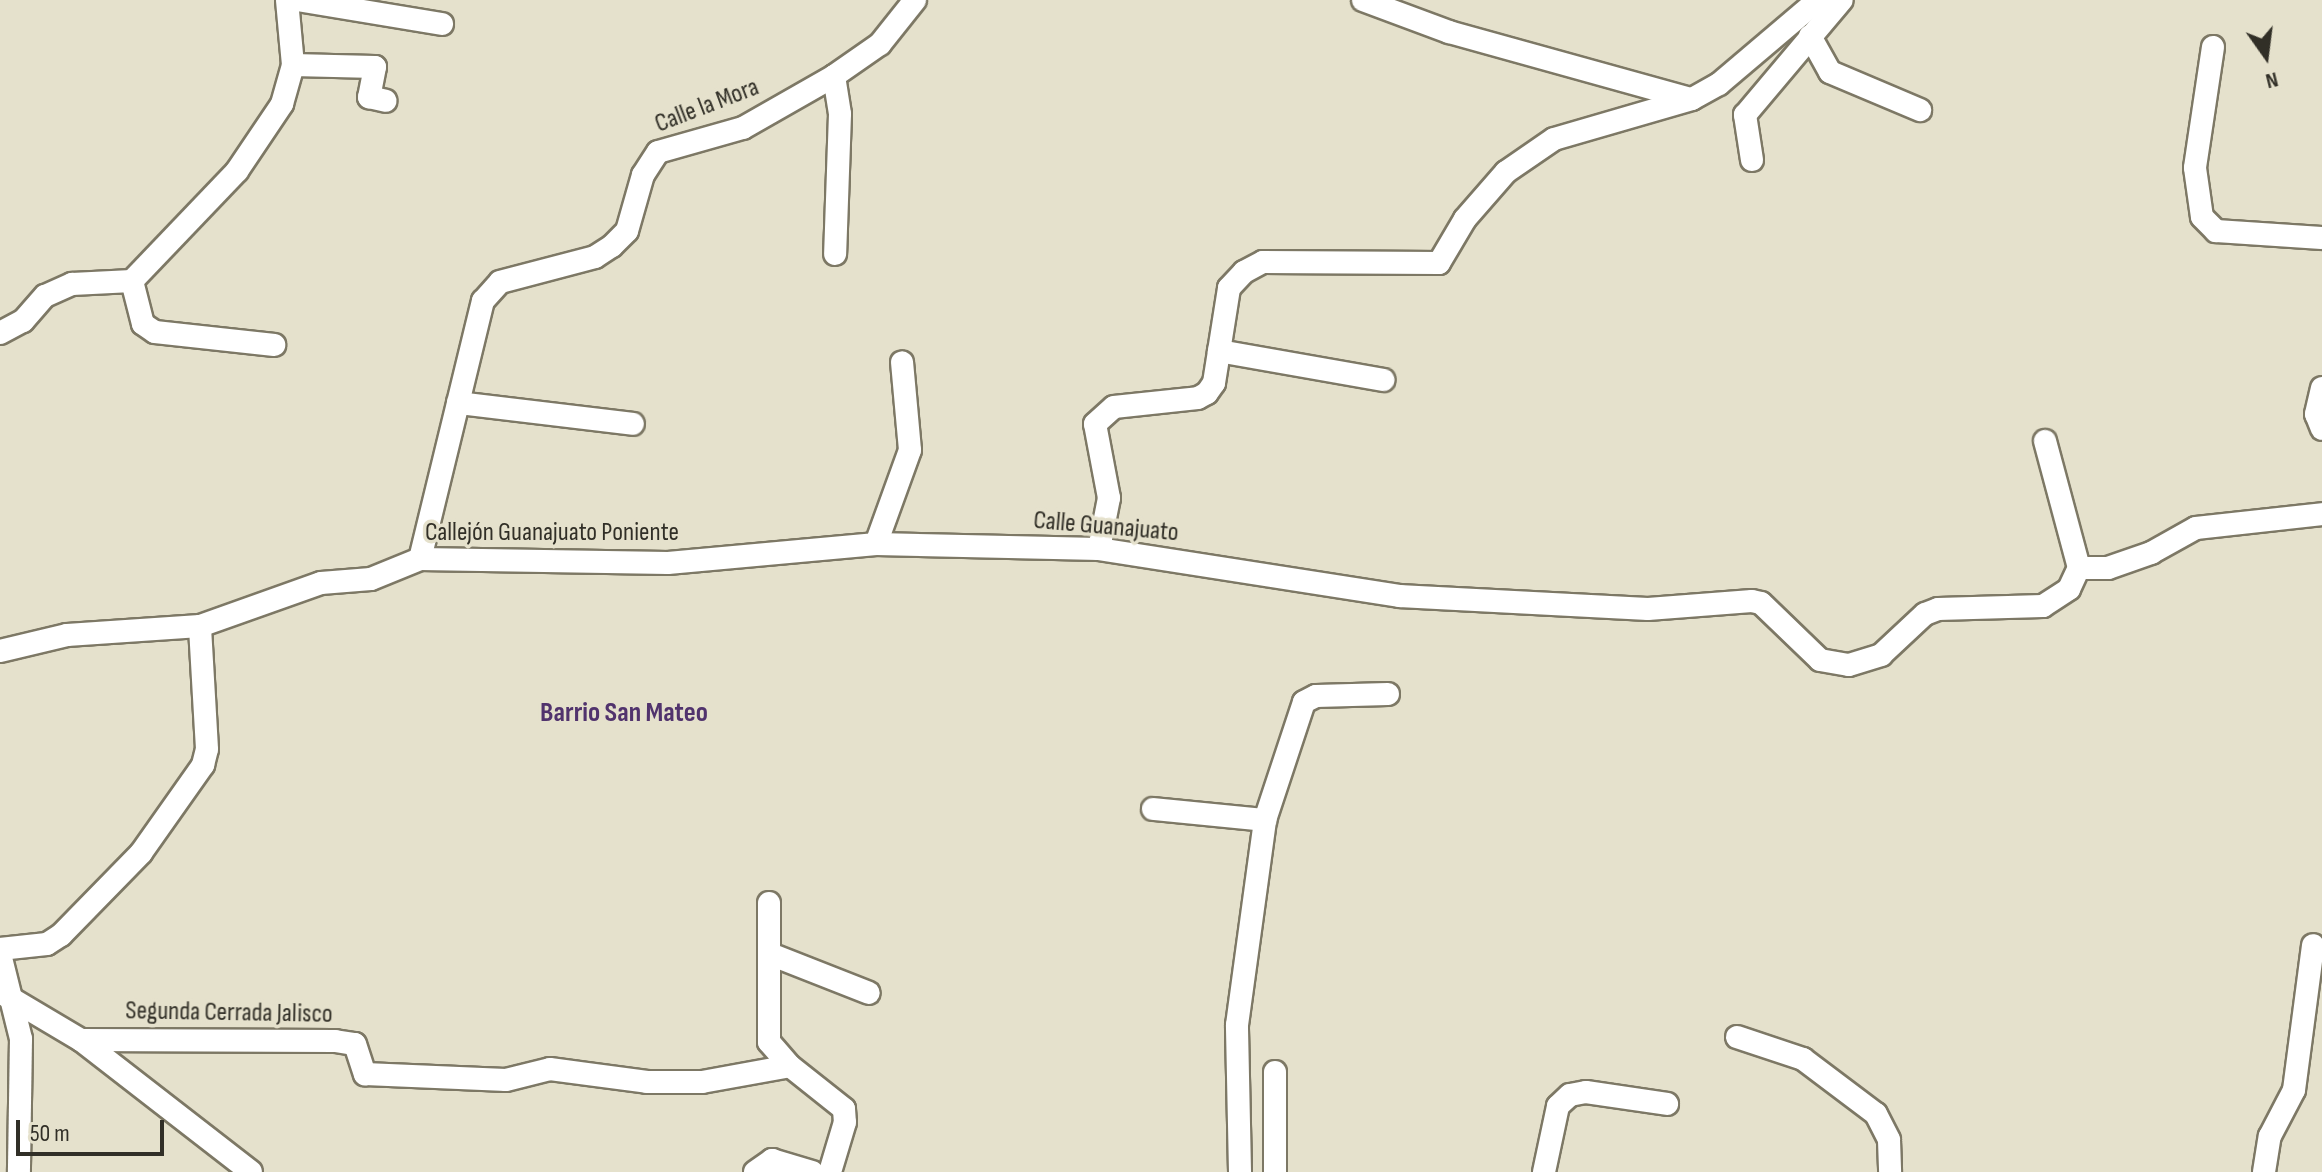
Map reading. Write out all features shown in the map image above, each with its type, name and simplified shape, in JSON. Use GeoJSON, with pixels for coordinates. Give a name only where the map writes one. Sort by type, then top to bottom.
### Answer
{"type":"FeatureCollection","features":[{"type":"Feature","properties":{"kind":"street"},"geometry":{"type":"LineString","coordinates":[[0,333],[23,321],[45,296],[72,284],[132,281],[266,135],[282,104],[293,65],[287,0]]}},
{"type":"Feature","properties":{"kind":"street"},"geometry":{"type":"LineString","coordinates":[[297,0],[442,24]]}},
{"type":"Feature","properties":{"kind":"street","name":"Calle la Mora"},"geometry":{"type":"LineString","coordinates":[[420,559],[458,403],[474,321],[500,282],[604,251],[627,231],[643,175],[658,152],[743,128],[834,76],[880,44],[915,0]]}},
{"type":"Feature","properties":{"kind":"street"},"geometry":{"type":"LineString","coordinates":[[1363,0],[1449,32],[1692,99]]}},
{"type":"Feature","properties":{"kind":"street"},"geometry":{"type":"LineString","coordinates":[[1099,549],[1109,498],[1095,424],[1114,407],[1198,398],[1214,383],[1229,288],[1244,272],[1263,262],[1435,265],[1465,219],[1506,172],[1554,139],[1692,99],[1719,84],[1818,0]]}},
{"type":"Feature","properties":{"kind":"street"},"geometry":{"type":"LineString","coordinates":[[1752,160],[1745,115],[1842,0]]}},
{"type":"Feature","properties":{"kind":"street"},"geometry":{"type":"LineString","coordinates":[[1810,36],[1830,72],[1920,110]]}},
{"type":"Feature","properties":{"kind":"street"},"geometry":{"type":"LineString","coordinates":[[2213,47],[2195,168],[2202,217],[2216,231],[2322,238]]}},
{"type":"Feature","properties":{"kind":"street"},"geometry":{"type":"LineString","coordinates":[[293,65],[375,67],[369,97],[386,101]]}},
{"type":"Feature","properties":{"kind":"street"},"geometry":{"type":"LineString","coordinates":[[834,76],[840,114],[835,254]]}},
{"type":"Feature","properties":{"kind":"street"},"geometry":{"type":"LineString","coordinates":[[132,281],[139,317],[155,332],[274,345]]}},
{"type":"Feature","properties":{"kind":"street"},"geometry":{"type":"LineString","coordinates":[[1219,351],[1383,380]]}},
{"type":"Feature","properties":{"kind":"street"},"geometry":{"type":"LineString","coordinates":[[876,544],[910,450],[902,362]]}},
{"type":"Feature","properties":{"kind":"street"},"geometry":{"type":"LineString","coordinates":[[2322,388],[2316,414],[2322,429]]}},
{"type":"Feature","properties":{"kind":"street"},"geometry":{"type":"LineString","coordinates":[[458,403],[633,424]]}},
{"type":"Feature","properties":{"kind":"street"},"geometry":{"type":"LineString","coordinates":[[2045,441],[2079,568],[2122,563],[2196,528],[2322,514]]}},
{"type":"Feature","properties":{"kind":"street","name":"Calle Guanajuato"},"geometry":{"type":"LineString","coordinates":[[876,544],[1099,549],[1399,596],[1648,609],[1752,601],[1761,603],[1820,660],[1849,665],[1881,655],[1925,614],[1938,609],[2043,606],[2060,599],[2079,568]]}},
{"type":"Feature","properties":{"kind":"street","name":"Callejón Guanajuato Poniente"},"geometry":{"type":"LineString","coordinates":[[0,651],[67,635],[200,626],[321,583],[371,579],[420,559],[668,563],[876,544]]}},
{"type":"Feature","properties":{"kind":"street"},"geometry":{"type":"LineString","coordinates":[[19,1172],[21,1039],[6,996],[0,951],[47,944],[61,935],[141,853],[203,765],[207,749],[200,626]]}},
{"type":"Feature","properties":{"kind":"street"},"geometry":{"type":"LineString","coordinates":[[1240,1172],[1237,1025],[1265,820],[1304,702],[1316,696],[1388,694]]}},
{"type":"Feature","properties":{"kind":"street"},"geometry":{"type":"LineString","coordinates":[[1153,809],[1265,820]]}},
{"type":"Feature","properties":{"kind":"street"},"geometry":{"type":"LineString","coordinates":[[769,903],[769,1042],[790,1066],[844,1109],[830,1172]]}},
{"type":"Feature","properties":{"kind":"street"},"geometry":{"type":"LineString","coordinates":[[2264,1172],[2270,1136],[2294,1090],[2313,945]]}},
{"type":"Feature","properties":{"kind":"street"},"geometry":{"type":"LineString","coordinates":[[770,954],[869,993]]}},
{"type":"Feature","properties":{"kind":"street"},"geometry":{"type":"LineString","coordinates":[[6,996],[81,1040],[251,1172]]}},
{"type":"Feature","properties":{"kind":"street"},"geometry":{"type":"LineString","coordinates":[[1737,1037],[1803,1059],[1876,1114],[1889,1140],[1890,1170]]}},
{"type":"Feature","properties":{"kind":"street","name":"Segunda Cerrada Jalisco"},"geometry":{"type":"LineString","coordinates":[[81,1040],[335,1041],[355,1044],[365,1074],[420,1077],[506,1080],[550,1069],[647,1082],[702,1082],[790,1066]]}},
{"type":"Feature","properties":{"kind":"street"},"geometry":{"type":"LineString","coordinates":[[1275,1072],[1275,1172]]}},
{"type":"Feature","properties":{"kind":"street"},"geometry":{"type":"LineString","coordinates":[[1544,1172],[1558,1106],[1570,1095],[1586,1092],[1667,1104]]}},
{"type":"Feature","properties":{"kind":"street"},"geometry":{"type":"LineString","coordinates":[[755,1172],[772,1160],[812,1172]]}},
{"type":"Feature","properties":{"kind":"district","name":"Barrio San Mateo"},"geometry":{"type":"Point","coordinates":[624,713]}}]}
